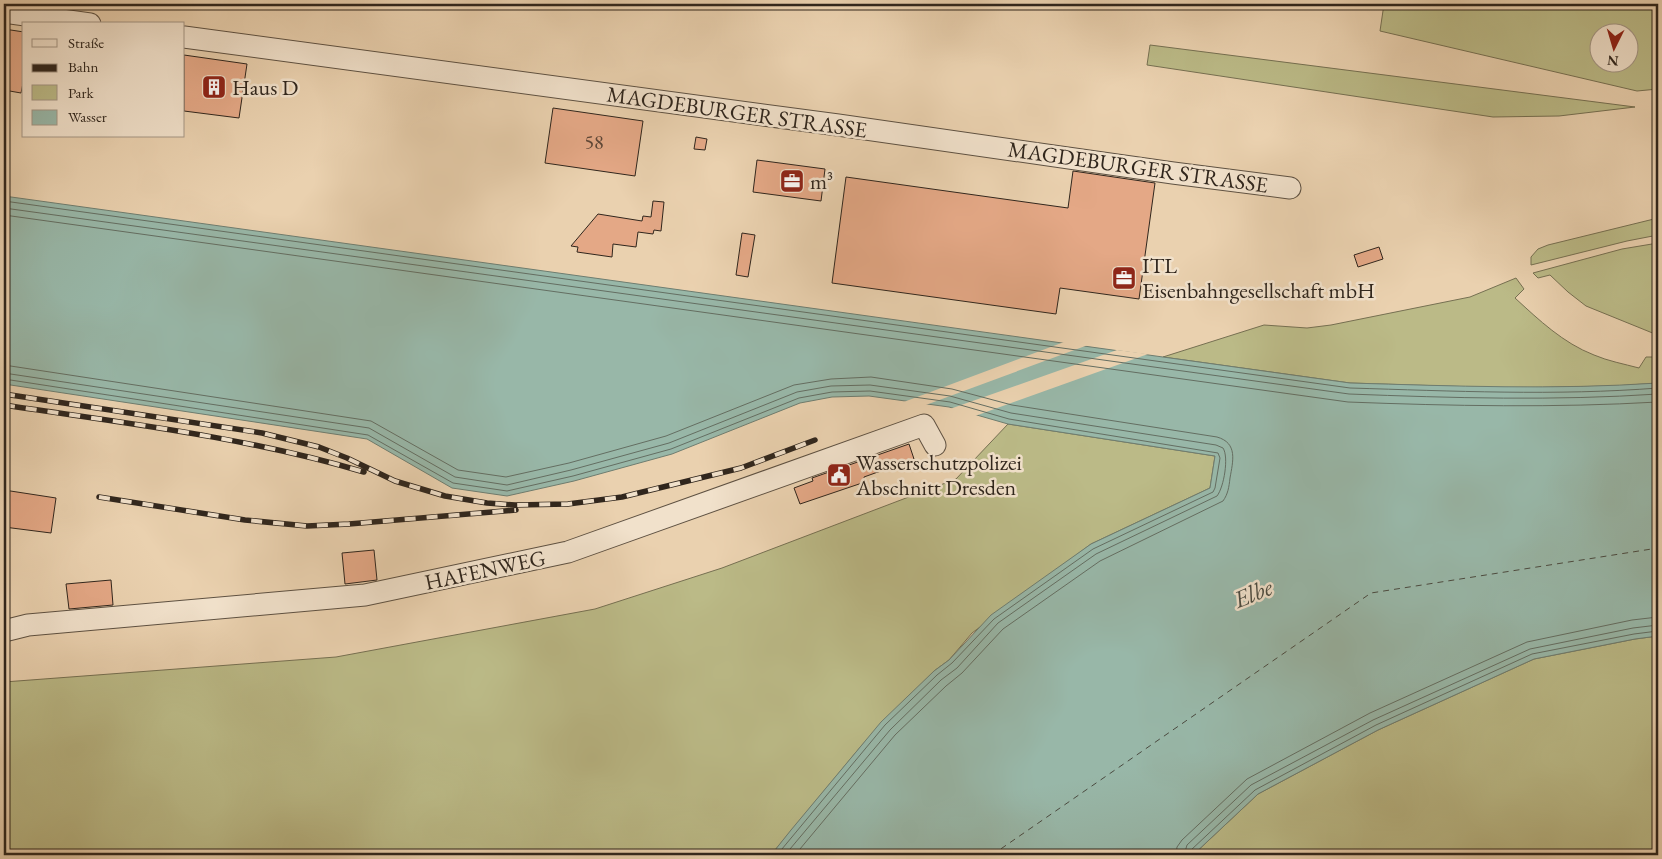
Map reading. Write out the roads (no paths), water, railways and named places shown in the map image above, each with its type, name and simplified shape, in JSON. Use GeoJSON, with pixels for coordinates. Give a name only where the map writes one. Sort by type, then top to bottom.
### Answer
{"type":"FeatureCollection","features":[{"type":"Feature","properties":{"kind":"street"},"geometry":{"type":"LineString","coordinates":[[4,12],[76,22]]}},
{"type":"Feature","properties":{"kind":"street","name":"MAGDEBURGER STRASSE"},"geometry":{"type":"LineString","coordinates":[[185,37],[1290,188]]}},
{"type":"Feature","properties":{"kind":"street","name":"HAFENWEG"},"geometry":{"type":"LineString","coordinates":[[4,631],[28,625],[365,595],[568,552],[924,425],[935,446]]}},
{"type":"Feature","properties":{"kind":"water","name":"Elbe"},"geometry":{"type":"Polygon","coordinates":[[[4,196],[1350,383],[1542,387],[1658,383],[1658,636],[1534,659],[1378,730],[1258,794],[1193,855],[771,855],[881,722],[934,671],[949,660],[991,615],[1091,544],[1210,488],[1215,456],[1008,424],[949,407],[869,396],[832,397],[800,403],[672,454],[574,481],[507,496],[452,488],[367,439],[4,384],[4,196]]]}},
{"type":"Feature","properties":{"kind":"railway"},"geometry":{"type":"LineString","coordinates":[[4,394],[262,433],[319,447],[395,481],[445,496],[487,503],[515,505],[568,504],[622,497],[741,468],[815,440]]}},
{"type":"Feature","properties":{"kind":"railway"},"geometry":{"type":"LineString","coordinates":[[4,405],[230,440],[275,449],[364,472]]}},
{"type":"Feature","properties":{"kind":"railway"},"geometry":{"type":"LineString","coordinates":[[99,497],[245,520],[307,526],[516,510]]}},
{"type":"Feature","properties":{"kind":"place","name":"Haus D"},"geometry":{"type":"Point","coordinates":[214,87]}},
{"type":"Feature","properties":{"kind":"place","name":"m³"},"geometry":{"type":"Point","coordinates":[792,181]}},
{"type":"Feature","properties":{"kind":"place","name":"ITL Eisenbahngesellschaft mbH"},"geometry":{"type":"Point","coordinates":[1124,278]}},
{"type":"Feature","properties":{"kind":"place","name":"Wasserschutzpolizei Abschnitt Dresden"},"geometry":{"type":"Point","coordinates":[839,475]}}]}
